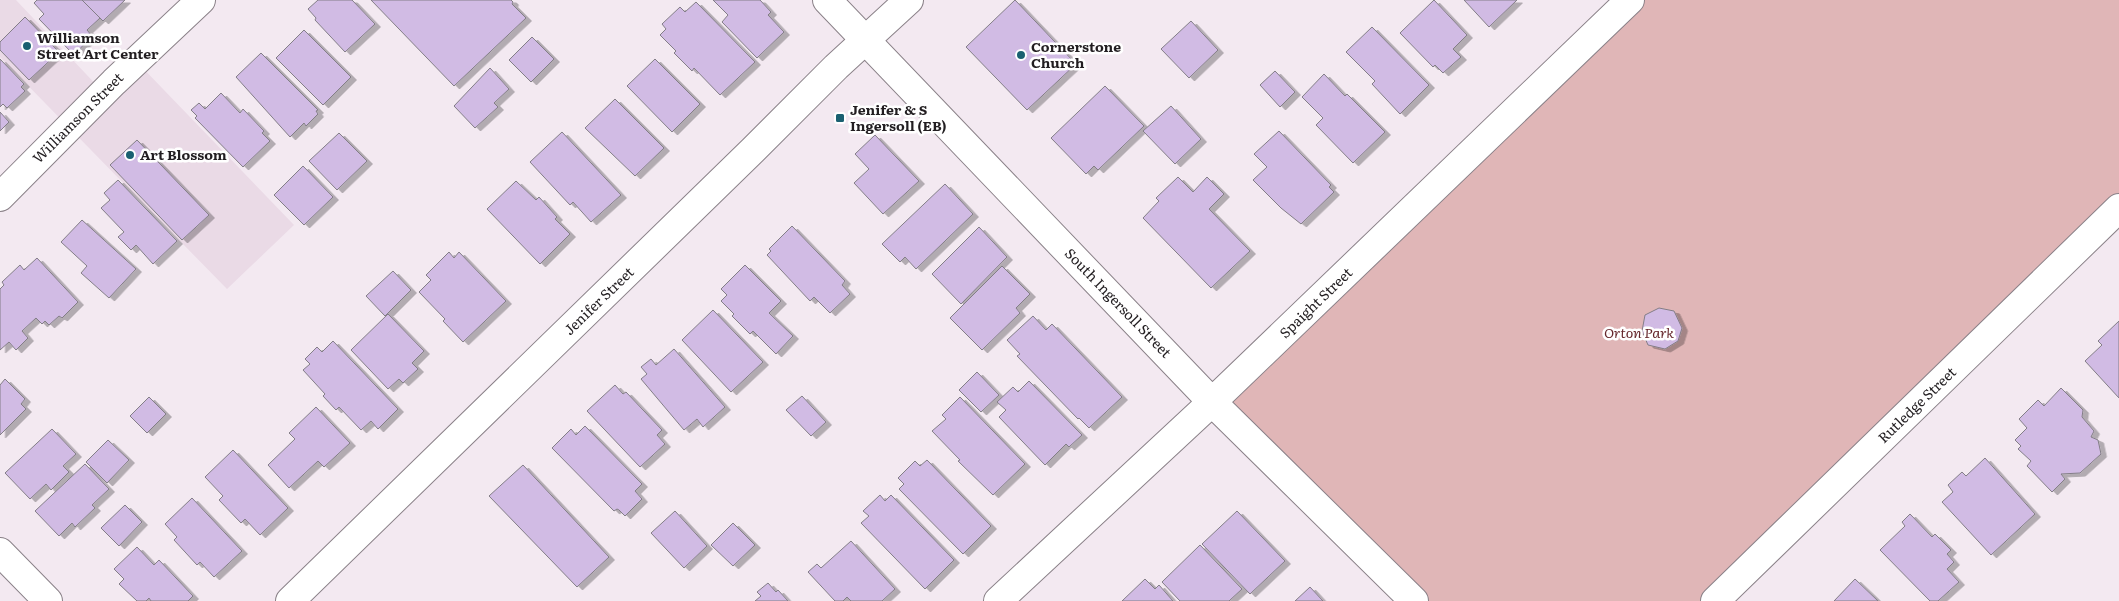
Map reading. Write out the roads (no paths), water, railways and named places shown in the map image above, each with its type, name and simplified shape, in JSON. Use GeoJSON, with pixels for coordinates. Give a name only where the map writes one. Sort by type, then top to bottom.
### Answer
{"type":"FeatureCollection","features":[{"type":"Feature","properties":{"kind":"street","name":"Williamson Street"},"geometry":{"type":"LineString","coordinates":[[0,197],[109,87],[201,0]]}},
{"type":"Feature","properties":{"kind":"street","name":"South Ingersoll Street"},"geometry":{"type":"LineString","coordinates":[[827,0],[1212,402],[1414,601]]}},
{"type":"Feature","properties":{"kind":"street","name":"Jenifer Street"},"geometry":{"type":"LineString","coordinates":[[290,601],[711,192],[836,67],[909,0]]}},
{"type":"Feature","properties":{"kind":"street","name":"Spaight Street"},"geometry":{"type":"LineString","coordinates":[[998,601],[1212,402],[1630,0]]}},
{"type":"Feature","properties":{"kind":"street","name":"Rutledge Street"},"geometry":{"type":"LineString","coordinates":[[1715,601],[2119,208]]}},
{"type":"Feature","properties":{"kind":"street"},"geometry":{"type":"LineString","coordinates":[[0,552],[48,601]]}},
{"type":"Feature","properties":{"kind":"place","name":"Williamson Street Art Center"},"geometry":{"type":"Point","coordinates":[27,46]}},
{"type":"Feature","properties":{"kind":"place","name":"Cornerstone Church"},"geometry":{"type":"Point","coordinates":[1021,55]}},
{"type":"Feature","properties":{"kind":"place","name":"Jenifer & S Ingersoll (EB)"},"geometry":{"type":"Point","coordinates":[840,118]}},
{"type":"Feature","properties":{"kind":"place","name":"Art Blossom"},"geometry":{"type":"Point","coordinates":[130,155]}},
{"type":"Feature","properties":{"kind":"park label","name":"Orton Park"},"geometry":{"type":"Point","coordinates":[1639,333]}}]}
